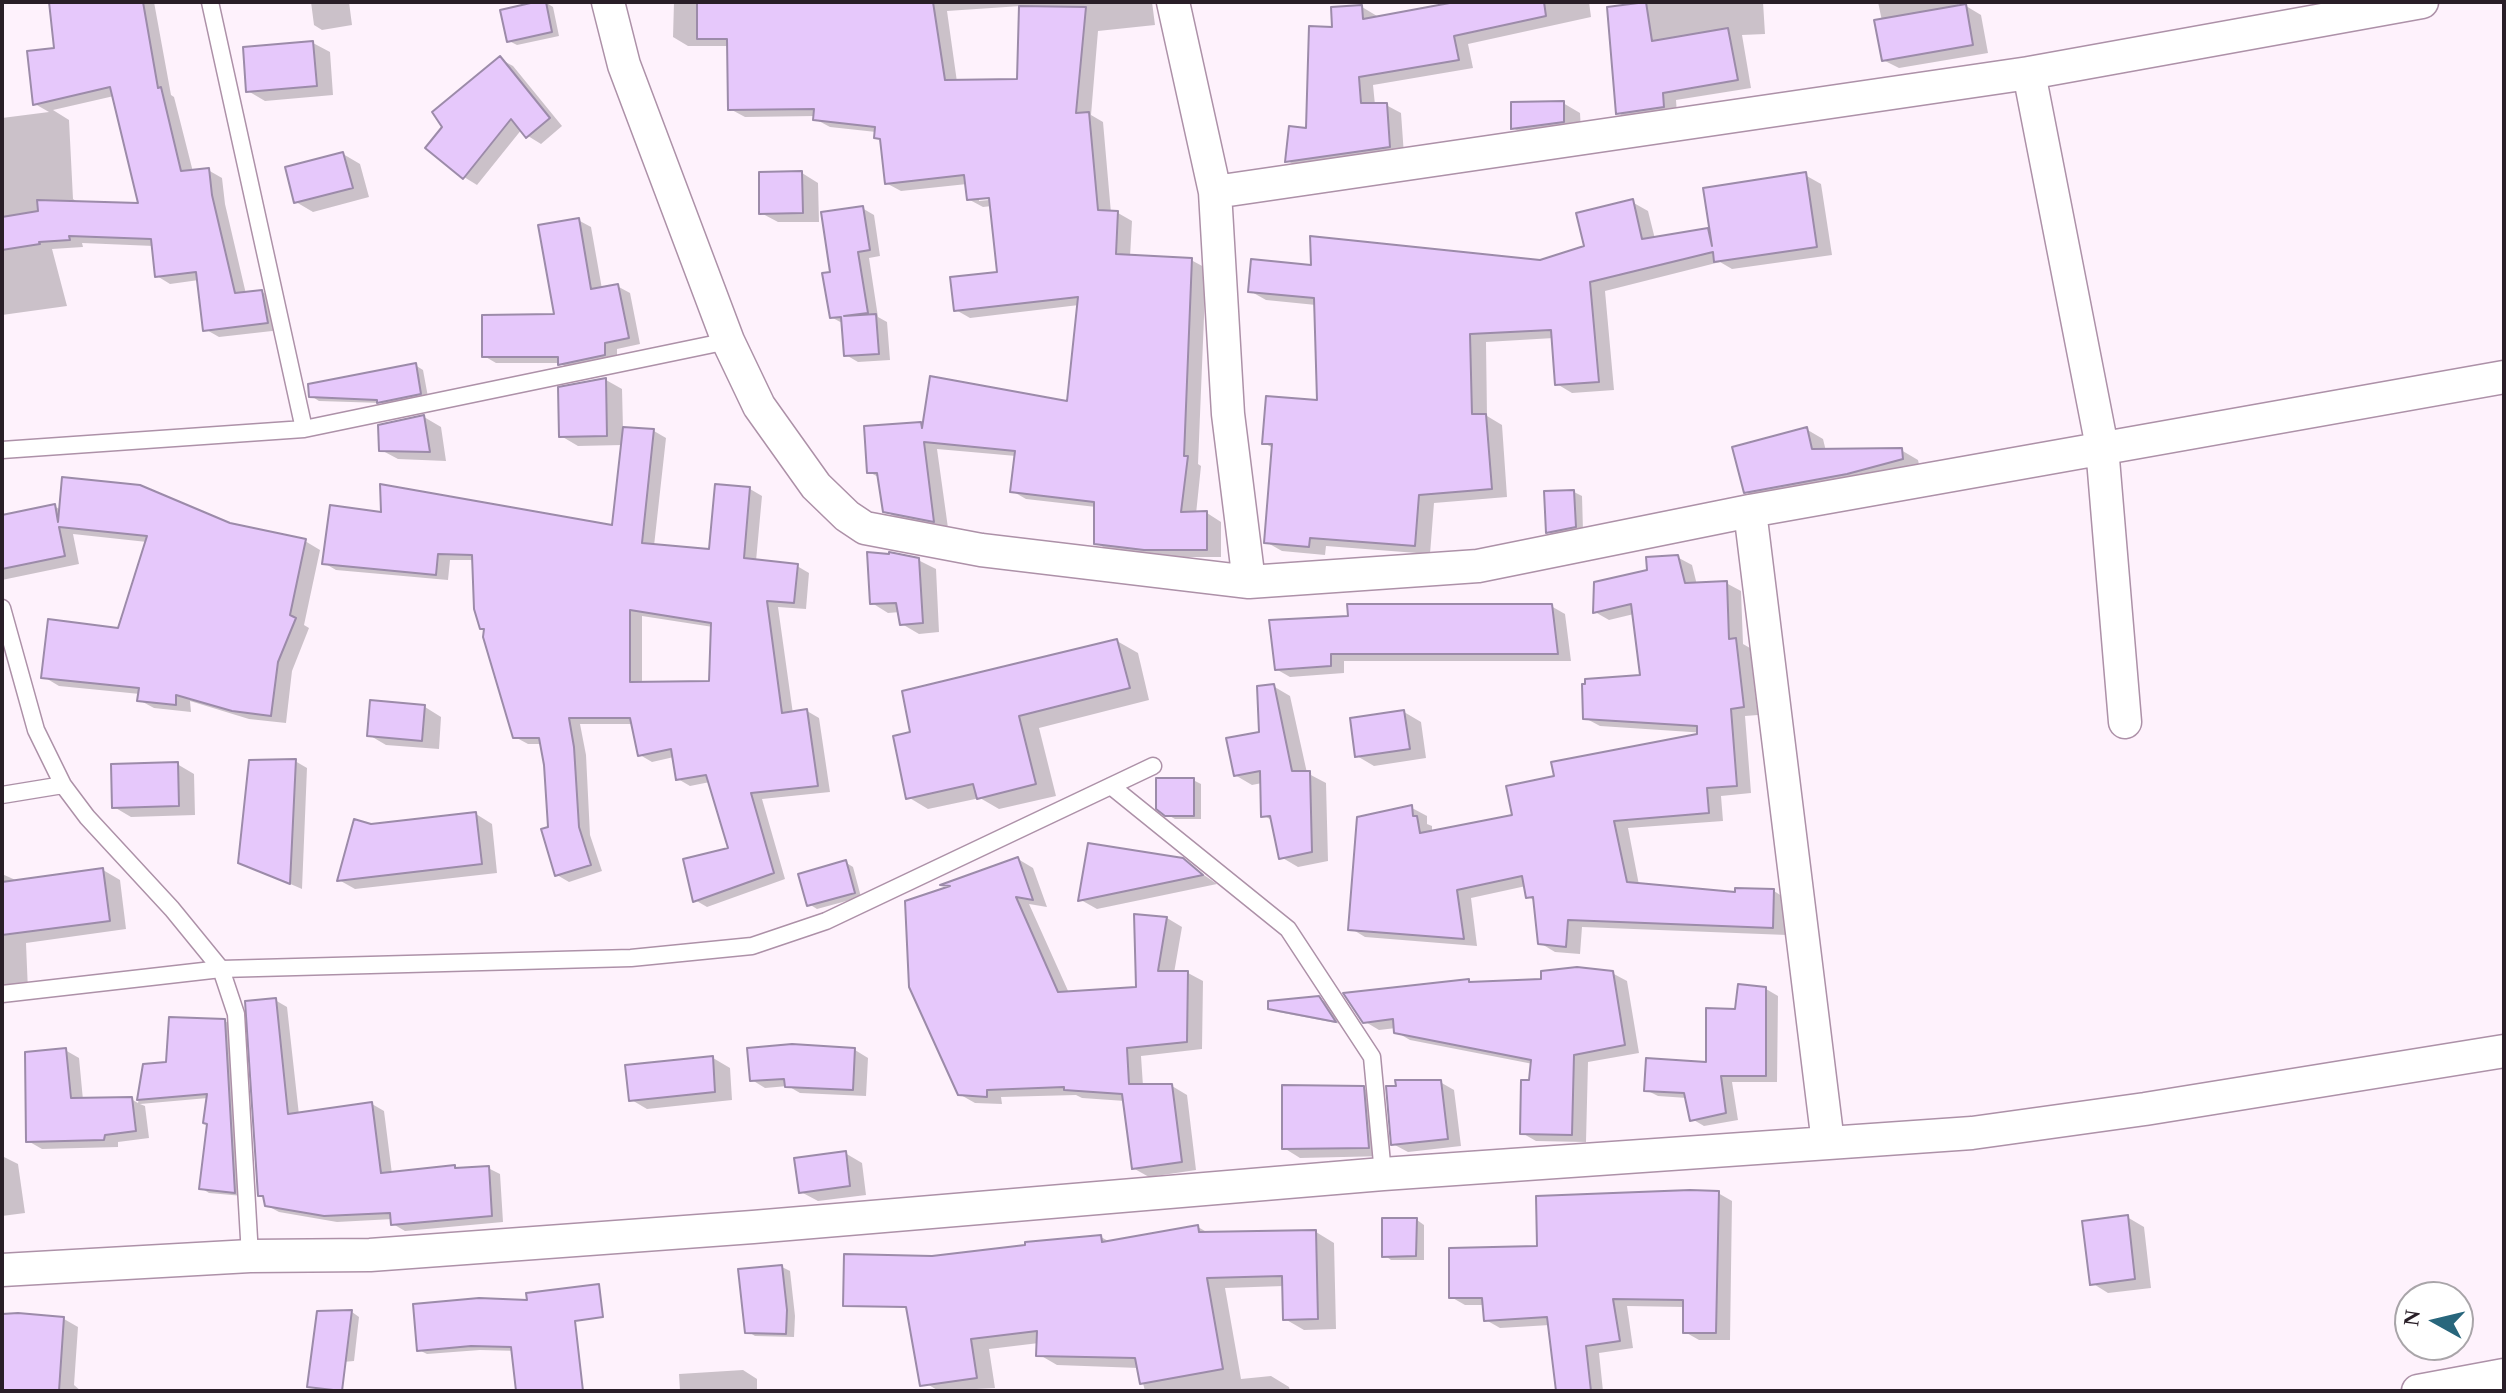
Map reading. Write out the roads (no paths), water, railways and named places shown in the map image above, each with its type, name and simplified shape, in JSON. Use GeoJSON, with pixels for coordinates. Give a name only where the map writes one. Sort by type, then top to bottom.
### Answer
{"type":"FeatureCollection","features":[{"type":"Feature","properties":{"kind":"street"},"geometry":{"type":"LineString","coordinates":[[608,2],[624,65],[728,341],[759,406],[816,486],[847,516],[865,528],[981,550],[1249,582],[1478,566],[1750,511],[2504,377]]}},
{"type":"Feature","properties":{"kind":"street"},"geometry":{"type":"LineString","coordinates":[[1173,2],[1215,192],[1228,414],[1249,582]]}},
{"type":"Feature","properties":{"kind":"street"},"geometry":{"type":"LineString","coordinates":[[1215,192],[2029,73],[2422,2]]}},
{"type":"Feature","properties":{"kind":"street"},"geometry":{"type":"LineString","coordinates":[[2029,73],[2102,447],[2125,722]]}},
{"type":"Feature","properties":{"kind":"street"},"geometry":{"type":"LineString","coordinates":[[1750,511],[1828,1143]]}},
{"type":"Feature","properties":{"kind":"street"},"geometry":{"type":"LineString","coordinates":[[2,1270],[250,1256],[370,1255],[705,1231],[1383,1174],[1988,1131],[2504,1051]]}},
{"type":"Feature","properties":{"kind":"street"},"geometry":{"type":"LineString","coordinates":[[2418,1391],[2504,1375]]}},
{"type":"Feature","properties":{"kind":"lane"},"geometry":{"type":"LineString","coordinates":[[210,2],[304,429]]}},
{"type":"Feature","properties":{"kind":"lane"},"geometry":{"type":"LineString","coordinates":[[2,450],[304,429],[728,341]]}},
{"type":"Feature","properties":{"kind":"lane"},"geometry":{"type":"LineString","coordinates":[[2,608],[36,730],[63,785],[87,817],[172,909],[221,969],[236,1014],[250,1256]]}},
{"type":"Feature","properties":{"kind":"lane"},"geometry":{"type":"LineString","coordinates":[[2,994],[221,969],[631,958],[686,955],[752,946],[826,921],[1153,766]]}},
{"type":"Feature","properties":{"kind":"lane"},"geometry":{"type":"LineString","coordinates":[[2,795],[63,785]]}},
{"type":"Feature","properties":{"kind":"lane"},"geometry":{"type":"LineString","coordinates":[[1111,786],[1288,929],[1372,1057],[1383,1174]]}}]}
